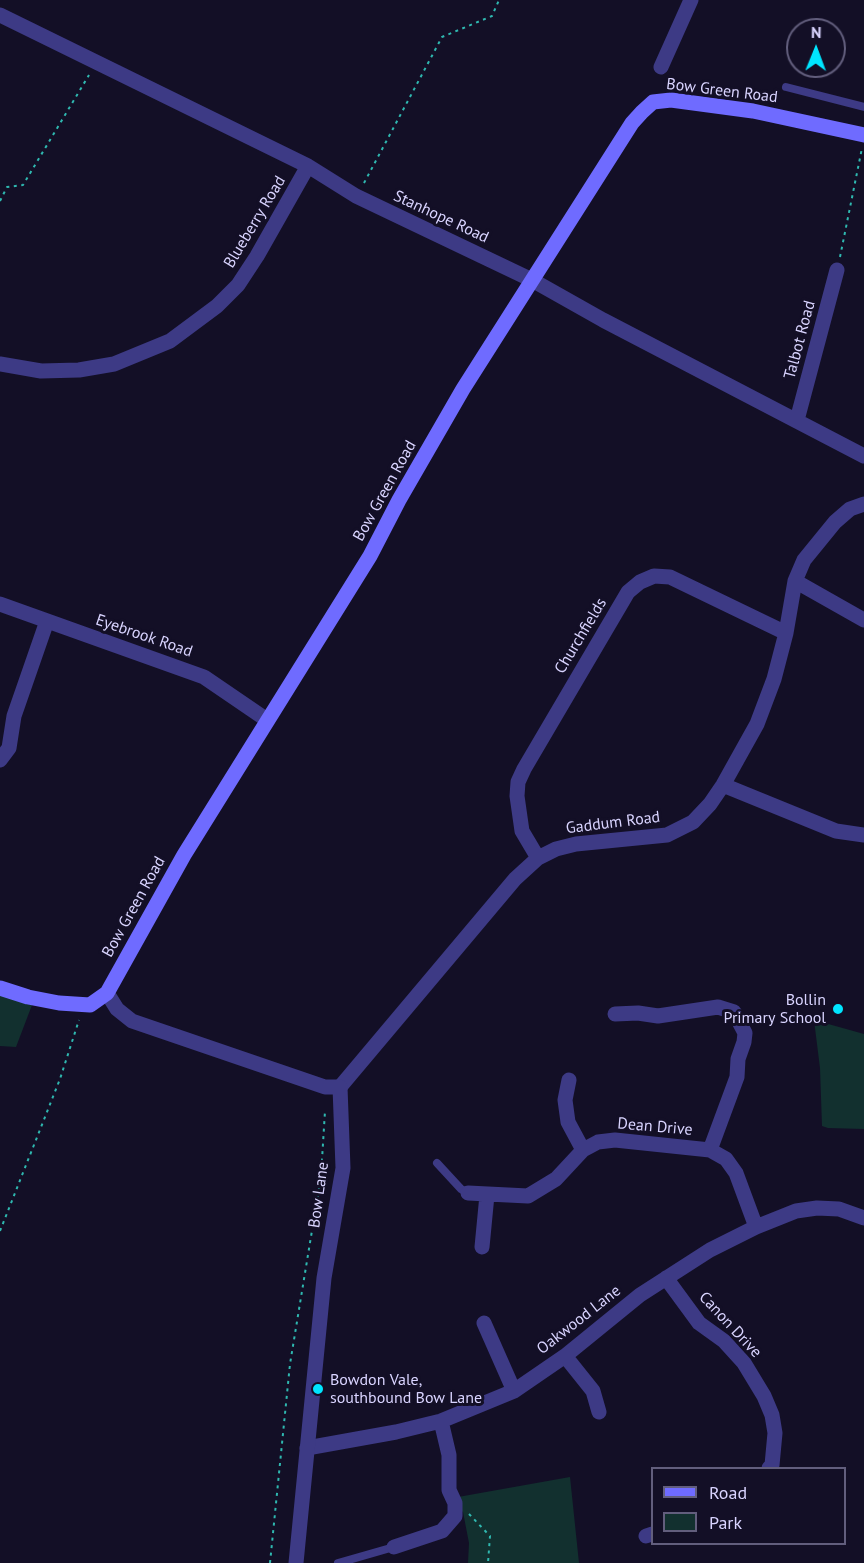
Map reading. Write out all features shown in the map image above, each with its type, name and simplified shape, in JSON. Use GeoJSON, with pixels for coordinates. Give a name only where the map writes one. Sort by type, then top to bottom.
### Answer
{"type":"FeatureCollection","features":[{"type":"Feature","properties":{"kind":"main road","name":"Bow Green Road"},"geometry":{"type":"LineString","coordinates":[[107,993],[184,855],[370,556],[399,500],[463,389],[632,123],[653,102],[671,100],[753,111],[864,135]]}},
{"type":"Feature","properties":{"kind":"main road"},"geometry":{"type":"LineString","coordinates":[[0,988],[28,997],[59,1003],[90,1005],[107,993]]}},
{"type":"Feature","properties":{"kind":"street"},"geometry":{"type":"LineString","coordinates":[[661,67],[691,0]]}},
{"type":"Feature","properties":{"kind":"street","name":"Stanhope Road"},"geometry":{"type":"LineString","coordinates":[[0,15],[309,166],[356,196],[532,280],[603,320],[864,456]]}},
{"type":"Feature","properties":{"kind":"street","name":"Blueberry Road"},"geometry":{"type":"LineString","coordinates":[[0,364],[41,371],[79,370],[114,364],[170,341],[217,306],[238,285],[309,166]]}},
{"type":"Feature","properties":{"kind":"street","name":"Talbot Road"},"geometry":{"type":"LineString","coordinates":[[797,420],[837,270]]}},
{"type":"Feature","properties":{"kind":"street","name":"Gaddum Road"},"geometry":{"type":"LineString","coordinates":[[333,1087],[515,879],[538,858],[556,849],[576,844],[667,835],[693,822],[710,804],[757,724],[774,679],[786,633],[795,581],[804,560],[828,530],[850,509],[864,504]]}},
{"type":"Feature","properties":{"kind":"street","name":"Churchfields"},"geometry":{"type":"LineString","coordinates":[[538,858],[522,831],[518,782],[628,592],[640,582],[654,576],[670,577],[786,633]]}},
{"type":"Feature","properties":{"kind":"street"},"geometry":{"type":"LineString","coordinates":[[795,581],[864,620]]}},
{"type":"Feature","properties":{"kind":"street","name":"Eyebrook Road"},"geometry":{"type":"LineString","coordinates":[[0,604],[204,676],[267,720]]}},
{"type":"Feature","properties":{"kind":"street"},"geometry":{"type":"LineString","coordinates":[[0,760],[9,748],[14,716],[47,621]]}},
{"type":"Feature","properties":{"kind":"street"},"geometry":{"type":"LineString","coordinates":[[723,785],[836,831],[864,835]]}},
{"type":"Feature","properties":{"kind":"street"},"geometry":{"type":"LineString","coordinates":[[107,993],[117,1008],[132,1021],[333,1087]]}},
{"type":"Feature","properties":{"kind":"street"},"geometry":{"type":"LineString","coordinates":[[615,1014],[638,1013],[658,1016],[718,1007],[734,1012],[745,1033],[744,1042],[738,1059],[736,1077],[710,1150]]}},
{"type":"Feature","properties":{"kind":"street"},"geometry":{"type":"LineString","coordinates":[[569,1080],[565,1100],[568,1122],[583,1150]]}},
{"type":"Feature","properties":{"kind":"street","name":"Bow Lane"},"geometry":{"type":"LineString","coordinates":[[296,1563],[324,1278],[343,1168],[333,1087]]}},
{"type":"Feature","properties":{"kind":"street","name":"Dean Drive"},"geometry":{"type":"LineString","coordinates":[[468,1193],[528,1196],[543,1189],[556,1179],[583,1150],[598,1142],[615,1140],[710,1150],[726,1159],[736,1173],[756,1227]]}},
{"type":"Feature","properties":{"kind":"street"},"geometry":{"type":"LineString","coordinates":[[482,1247],[487,1195]]}},
{"type":"Feature","properties":{"kind":"street","name":"Oakwood Lane"},"geometry":{"type":"LineString","coordinates":[[307,1448],[396,1432],[441,1421],[514,1391],[565,1356],[640,1295],[710,1250],[756,1227],[796,1211],[817,1208],[839,1209],[864,1218]]}},
{"type":"Feature","properties":{"kind":"street","name":"Canon Drive"},"geometry":{"type":"LineString","coordinates":[[666,1278],[699,1323],[724,1341],[744,1363],[764,1396],[772,1415],[775,1433],[770,1467]]}},
{"type":"Feature","properties":{"kind":"street"},"geometry":{"type":"LineString","coordinates":[[484,1323],[514,1391]]}},
{"type":"Feature","properties":{"kind":"street"},"geometry":{"type":"LineString","coordinates":[[565,1356],[593,1391],[599,1412]]}},
{"type":"Feature","properties":{"kind":"street"},"geometry":{"type":"LineString","coordinates":[[394,1547],[442,1530],[455,1516],[455,1505],[449,1490],[449,1455],[441,1421]]}},
{"type":"Feature","properties":{"kind":"lane"},"geometry":{"type":"LineString","coordinates":[[786,87],[864,107]]}},
{"type":"Feature","properties":{"kind":"lane"},"geometry":{"type":"LineString","coordinates":[[437,1163],[468,1193]]}},
{"type":"Feature","properties":{"kind":"lane"},"geometry":{"type":"LineString","coordinates":[[338,1563],[394,1547]]}},
{"type":"Feature","properties":{"kind":"path"},"geometry":{"type":"LineString","coordinates":[[356,196],[442,37],[492,16],[499,0]]}},
{"type":"Feature","properties":{"kind":"path"},"geometry":{"type":"LineString","coordinates":[[0,201],[7,187],[23,185],[97,62]]}},
{"type":"Feature","properties":{"kind":"path"},"geometry":{"type":"LineString","coordinates":[[837,270],[864,139]]}},
{"type":"Feature","properties":{"kind":"path"},"geometry":{"type":"LineString","coordinates":[[0,1231],[60,1079],[84,1004]]}},
{"type":"Feature","properties":{"kind":"path"},"geometry":{"type":"LineString","coordinates":[[270,1563],[290,1364],[333,1087]]}},
{"type":"Feature","properties":{"kind":"path"},"geometry":{"type":"LineString","coordinates":[[455,1505],[465,1511],[490,1536],[488,1563]]}},
{"type":"Feature","properties":{"kind":"green space"},"geometry":{"type":"Polygon","coordinates":[[[0,994],[32,1005],[16,1047],[0,1046],[0,994]]]}},
{"type":"Feature","properties":{"kind":"green space"},"geometry":{"type":"Polygon","coordinates":[[[814,1020],[864,1034],[864,1129],[822,1126],[820,1068],[814,1020]]]}},
{"type":"Feature","properties":{"kind":"green space"},"geometry":{"type":"Polygon","coordinates":[[[570,1477],[579,1563],[468,1563],[469,1543],[463,1512],[459,1509],[458,1497],[570,1477]]]}},
{"type":"Feature","properties":{"kind":"place","name":"Bollin Primary School"},"geometry":{"type":"Point","coordinates":[838,1009]}},
{"type":"Feature","properties":{"kind":"place","name":"Bowdon Vale, southbound Bow Lane"},"geometry":{"type":"Point","coordinates":[318,1389]}}]}
